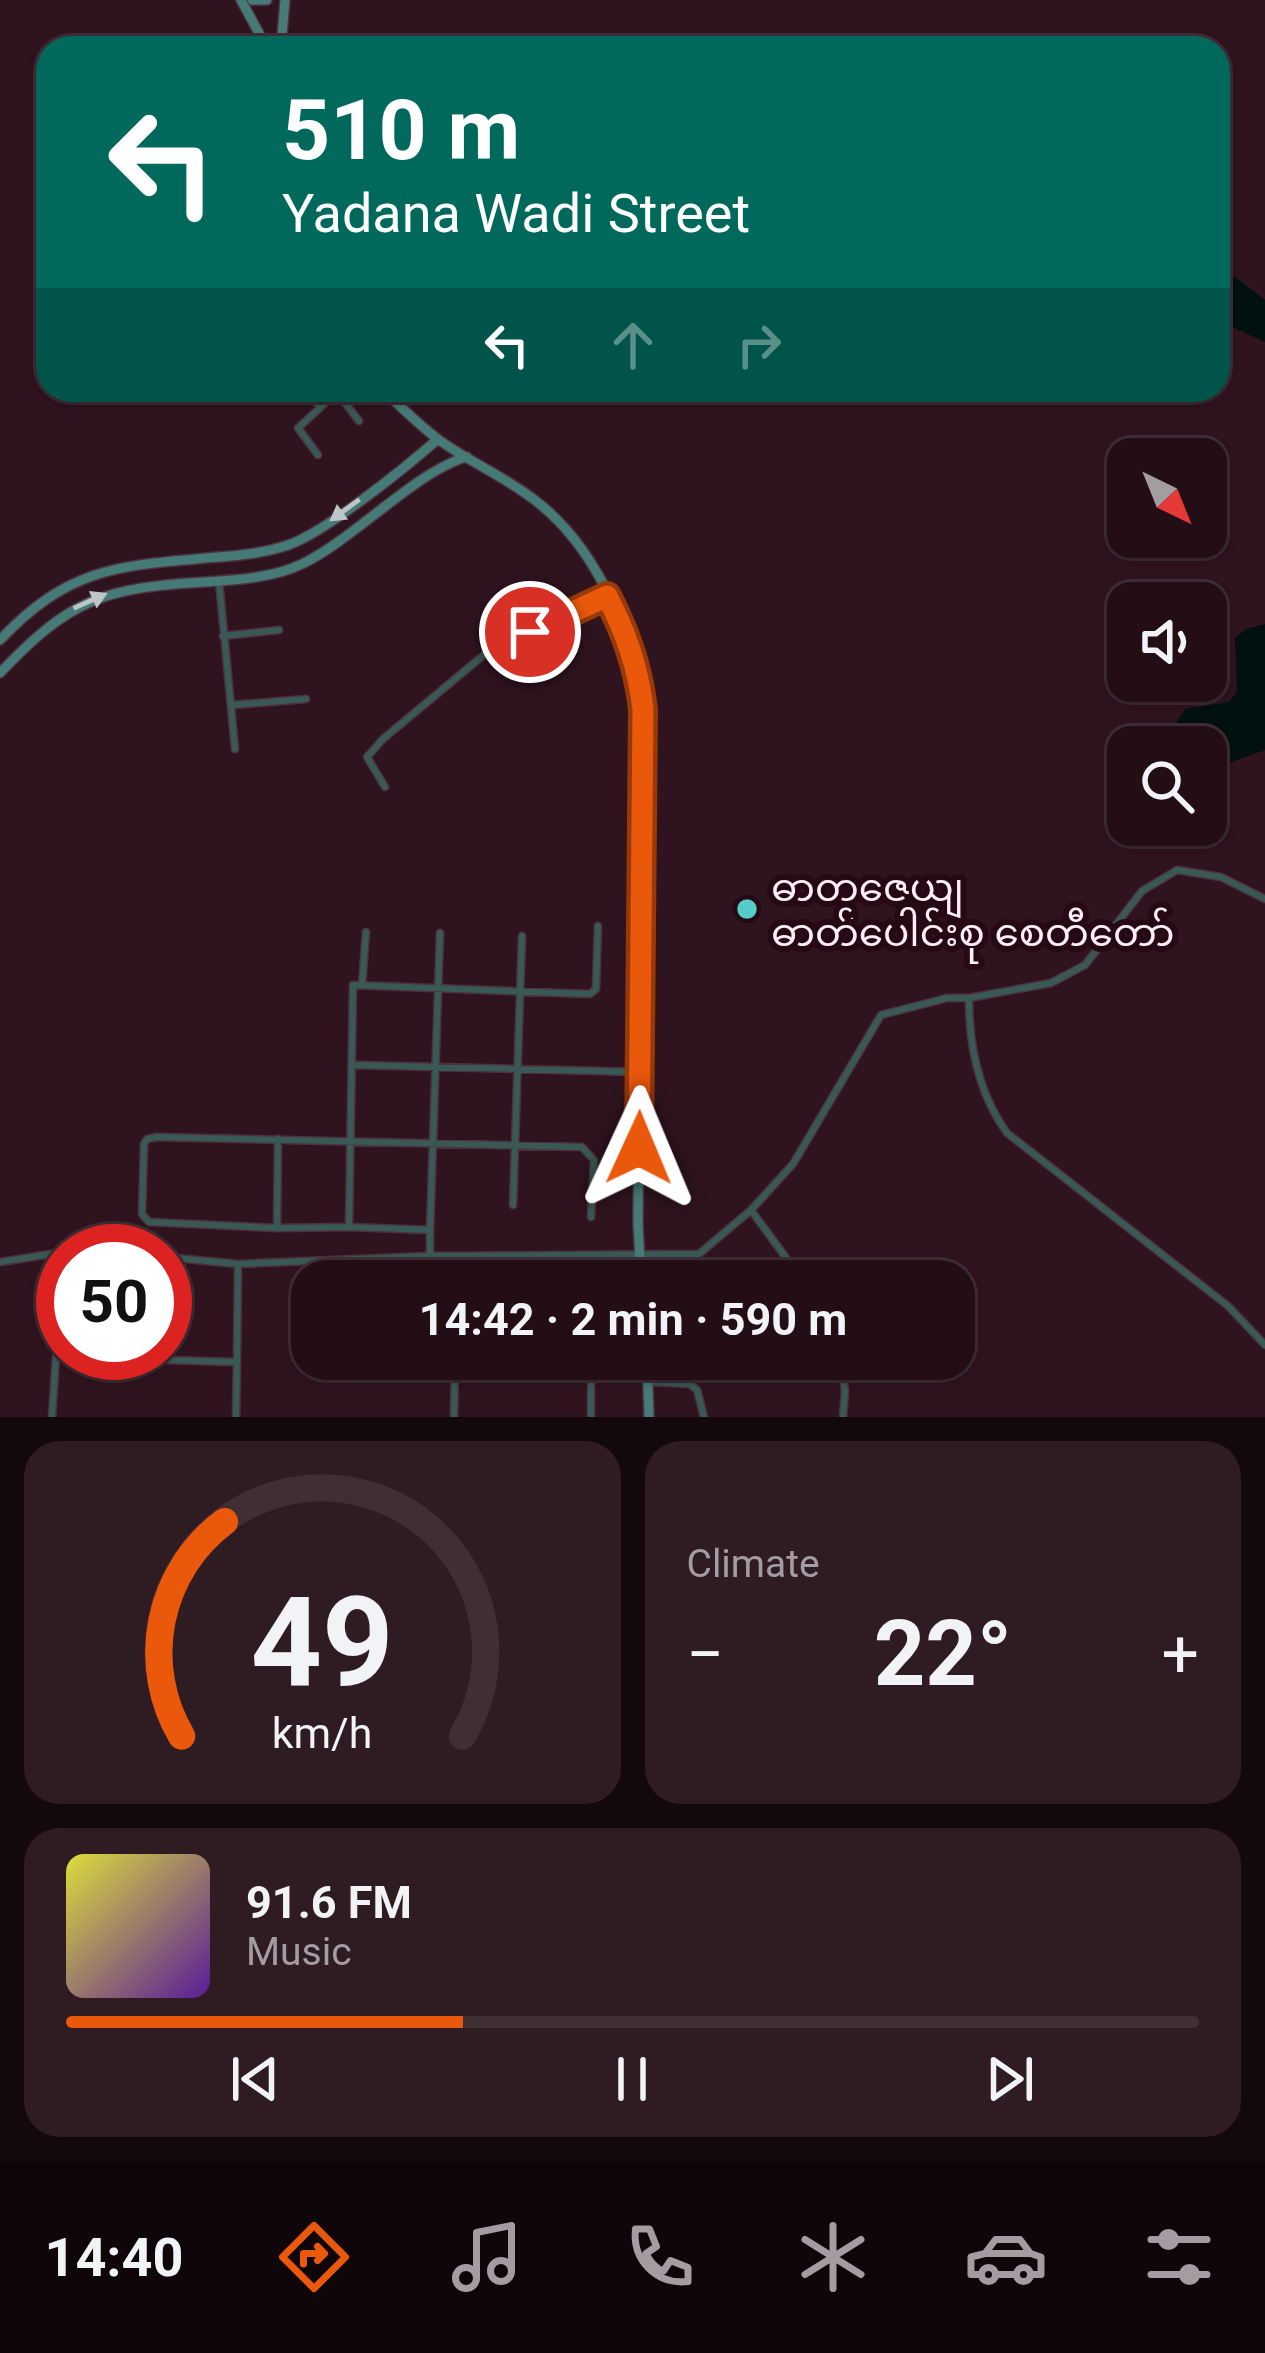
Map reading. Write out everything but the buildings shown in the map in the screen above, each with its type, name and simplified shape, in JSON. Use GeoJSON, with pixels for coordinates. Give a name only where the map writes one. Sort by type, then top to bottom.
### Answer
{"type":"FeatureCollection","features":[{"type":"Feature","properties":{"kind":"main road"},"geometry":{"type":"LineString","coordinates":[[241,0],[260,36]]}},
{"type":"Feature","properties":{"kind":"main road"},"geometry":{"type":"LineString","coordinates":[[253,0],[267,0]]}},
{"type":"Feature","properties":{"kind":"main road"},"geometry":{"type":"LineString","coordinates":[[282,36],[286,0]]}},
{"type":"Feature","properties":{"kind":"main road"},"geometry":{"type":"LineString","coordinates":[[396,402],[438,439],[543,506],[565,529],[628,637],[643,709],[640,1260]]}},
{"type":"Feature","properties":{"kind":"main road"},"geometry":{"type":"LineString","coordinates":[[0,640],[46,597],[105,570],[290,545],[318,530],[438,439]]}},
{"type":"Feature","properties":{"kind":"main road"},"geometry":{"type":"LineString","coordinates":[[0,674],[59,616],[87,601],[139,587],[232,580],[298,567],[438,470],[467,458]]}},
{"type":"Feature","properties":{"kind":"main road"},"geometry":{"type":"LineString","coordinates":[[230,556],[232,580]]}},
{"type":"Feature","properties":{"kind":"main road"},"geometry":{"type":"LineString","coordinates":[[649,1382],[649,1417]]}},
{"type":"Feature","properties":{"kind":"street"},"geometry":{"type":"LineString","coordinates":[[316,402],[320,407]]}},
{"type":"Feature","properties":{"kind":"street"},"geometry":{"type":"LineString","coordinates":[[318,455],[298,428],[326,402]]}},
{"type":"Feature","properties":{"kind":"street"},"geometry":{"type":"LineString","coordinates":[[343,402],[359,421]]}},
{"type":"Feature","properties":{"kind":"street"},"geometry":{"type":"LineString","coordinates":[[219,581],[235,749]]}},
{"type":"Feature","properties":{"kind":"street"},"geometry":{"type":"LineString","coordinates":[[385,787],[367,757],[383,739],[491,649],[607,596]]}},
{"type":"Feature","properties":{"kind":"street"},"geometry":{"type":"LineString","coordinates":[[223,636],[279,631]]}},
{"type":"Feature","properties":{"kind":"street"},"geometry":{"type":"LineString","coordinates":[[230,705],[306,699]]}},
{"type":"Feature","properties":{"kind":"street"},"geometry":{"type":"LineString","coordinates":[[192,1260],[238,1264],[430,1256],[699,1254],[751,1210],[793,1164],[880,1015],[947,998],[1052,983],[1084,965],[1142,891],[1177,870],[1221,878],[1265,899]]}},
{"type":"Feature","properties":{"kind":"street"},"geometry":{"type":"LineString","coordinates":[[349,1227],[353,985],[594,992],[598,926]]}},
{"type":"Feature","properties":{"kind":"street"},"geometry":{"type":"LineString","coordinates":[[362,986],[366,932]]}},
{"type":"Feature","properties":{"kind":"street"},"geometry":{"type":"LineString","coordinates":[[430,1256],[440,933]]}},
{"type":"Feature","properties":{"kind":"street"},"geometry":{"type":"LineString","coordinates":[[513,1205],[522,936]]}},
{"type":"Feature","properties":{"kind":"street"},"geometry":{"type":"LineString","coordinates":[[969,998],[969,1030],[982,1083],[989,1106],[1006,1133],[1228,1306],[1265,1345]]}},
{"type":"Feature","properties":{"kind":"street"},"geometry":{"type":"LineString","coordinates":[[355,1065],[640,1072]]}},
{"type":"Feature","properties":{"kind":"street"},"geometry":{"type":"LineString","coordinates":[[430,1230],[149,1222],[142,1214],[147,1138],[516,1144],[589,1150],[594,1160],[591,1217]]}},
{"type":"Feature","properties":{"kind":"street"},"geometry":{"type":"LineString","coordinates":[[278,1139],[278,1228]]}},
{"type":"Feature","properties":{"kind":"street"},"geometry":{"type":"LineString","coordinates":[[751,1210],[788,1260]]}},
{"type":"Feature","properties":{"kind":"street"},"geometry":{"type":"LineString","coordinates":[[0,1262],[36,1256]]}},
{"type":"Feature","properties":{"kind":"street"},"geometry":{"type":"LineString","coordinates":[[236,1417],[238,1264]]}},
{"type":"Feature","properties":{"kind":"street"},"geometry":{"type":"LineString","coordinates":[[52,1417],[56,1357],[237,1362]]}},
{"type":"Feature","properties":{"kind":"street"},"geometry":{"type":"LineString","coordinates":[[454,1417],[455,1380]]}},
{"type":"Feature","properties":{"kind":"street"},"geometry":{"type":"LineString","coordinates":[[591,1380],[591,1417]]}},
{"type":"Feature","properties":{"kind":"street"},"geometry":{"type":"LineString","coordinates":[[843,1380],[843,1417]]}},
{"type":"Feature","properties":{"kind":"street"},"geometry":{"type":"LineString","coordinates":[[649,1382],[691,1384],[698,1390],[704,1417]]}},
{"type":"Feature","properties":{"kind":"shaded area"},"geometry":{"type":"Polygon","coordinates":[[[1230,273],[1265,300],[1265,342],[1230,326],[1230,273]]]}},
{"type":"Feature","properties":{"kind":"shaded area"},"geometry":{"type":"Polygon","coordinates":[[[1265,624],[1265,750],[1227,764],[1227,726],[1174,726],[1185,709],[1229,702],[1237,692],[1235,638],[1265,624]]]}},
{"type":"Feature","properties":{"kind":"place","name":"ဓာတုဇေယျ ဓာတ်ပေါင်းစု စေတီတော်"},"geometry":{"type":"Point","coordinates":[747,909]}},
{"type":"Feature","properties":{"kind":"route"},"geometry":{"type":"LineString","coordinates":[[530,632],[607,596],[628,637],[639,680],[643,709],[639,1148]]}}]}
